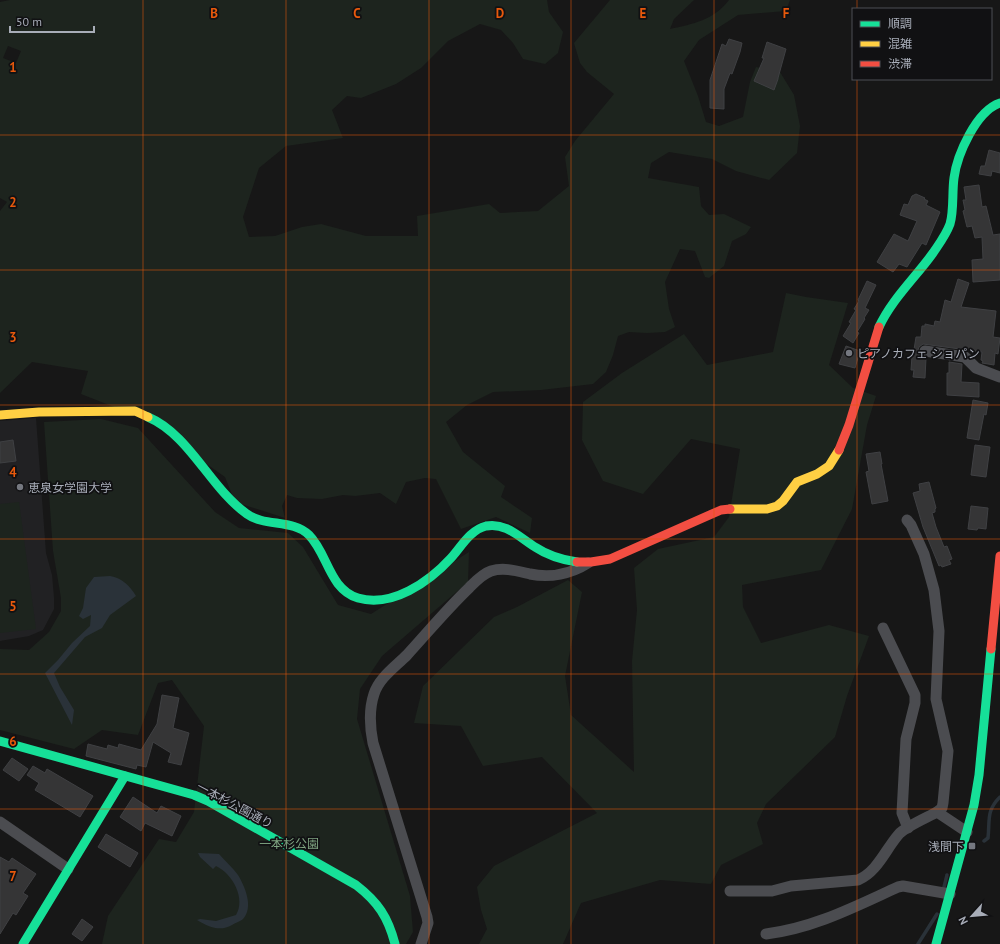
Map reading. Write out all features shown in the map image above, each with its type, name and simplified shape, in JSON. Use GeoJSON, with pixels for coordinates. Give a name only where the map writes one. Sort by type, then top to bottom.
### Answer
{"type":"FeatureCollection","features":[{"type":"Feature","properties":{"kind":"main road"},"geometry":{"type":"LineString","coordinates":[[0,414],[135,411],[147,415],[173,432],[226,496],[242,511],[255,520],[303,529],[315,542],[340,589],[358,598],[380,600],[392,598],[408,592],[445,564],[475,532],[487,526],[499,526],[509,530],[553,556],[575,562],[600,562],[620,556],[721,510],[735,508],[774,508],[781,504],[796,483],[806,477],[817,474],[830,464],[844,439],[849,425],[876,330],[895,300],[919,272],[944,237],[950,223],[954,178],[957,161],[961,151],[979,120],[1000,103]]}},
{"type":"Feature","properties":{"kind":"main road"},"geometry":{"type":"LineString","coordinates":[[936,944],[974,805],[979,775],[1000,556]]}},
{"type":"Feature","properties":{"kind":"main road","name":"一本杉公園通り"},"geometry":{"type":"LineString","coordinates":[[0,741],[194,795],[208,801],[356,885],[374,900],[386,918],[392,931],[395,944]]}},
{"type":"Feature","properties":{"kind":"main road"},"geometry":{"type":"LineString","coordinates":[[23,944],[125,776]]}},
{"type":"Feature","properties":{"kind":"street"},"geometry":{"type":"LineString","coordinates":[[925,351],[965,357],[976,368],[1000,377]]}},
{"type":"Feature","properties":{"kind":"street"},"geometry":{"type":"LineString","coordinates":[[730,891],[772,891],[791,886],[858,880],[871,872],[883,858],[900,833],[942,808],[948,757],[936,699],[939,631],[934,590],[930,572],[924,554],[911,525],[907,520]]}},
{"type":"Feature","properties":{"kind":"street"},"geometry":{"type":"LineString","coordinates":[[421,944],[428,923],[427,917],[373,742],[370,725],[374,694],[382,679],[408,654],[454,603],[484,574],[504,569],[542,576],[555,575],[578,569],[588,563]]}},
{"type":"Feature","properties":{"kind":"street"},"geometry":{"type":"LineString","coordinates":[[883,628],[915,695],[915,703],[906,739],[902,813],[908,828]]}},
{"type":"Feature","properties":{"kind":"street"},"geometry":{"type":"LineString","coordinates":[[937,812],[967,832]]}},
{"type":"Feature","properties":{"kind":"street"},"geometry":{"type":"LineString","coordinates":[[0,822],[68,869]]}},
{"type":"Feature","properties":{"kind":"street"},"geometry":{"type":"LineString","coordinates":[[766,934],[783,932],[834,917],[898,887],[903,886],[950,894]]}},
{"type":"Feature","properties":{"kind":"shaded area","name":"恵泉女学園大学"},"geometry":{"type":"Polygon","coordinates":[[[36,418],[46,553],[52,575],[54,609],[43,630],[29,636],[0,641],[0,421],[36,418]]]}},
{"type":"Feature","properties":{"kind":"shaded area"},"geometry":{"type":"Polygon","coordinates":[[[110,576],[125,583],[136,596],[110,615],[102,628],[85,637],[54,673],[60,687],[74,710],[72,725],[45,673],[72,643],[90,626],[91,615],[83,619],[79,616],[83,608],[86,588],[94,577],[110,576]]]}},
{"type":"Feature","properties":{"kind":"shaded area"},"geometry":{"type":"Polygon","coordinates":[[[198,853],[219,854],[238,875],[246,891],[248,903],[248,909],[242,920],[228,927],[214,928],[197,920],[216,921],[236,915],[239,909],[239,895],[228,875],[216,866],[213,869],[200,857],[198,853]]]}},
{"type":"Feature","properties":{"kind":"green space"},"geometry":{"type":"Polygon","coordinates":[[[10,0],[547,0],[549,12],[563,32],[558,53],[545,64],[523,59],[513,43],[501,30],[480,24],[448,41],[421,68],[396,84],[361,98],[347,96],[332,110],[343,138],[286,146],[259,168],[243,217],[249,237],[275,236],[302,227],[321,224],[366,236],[418,236],[417,216],[489,204],[500,213],[538,211],[569,186],[565,157],[575,141],[614,94],[587,72],[580,63],[574,43],[610,0],[694,0],[674,19],[670,29],[695,23],[710,17],[723,7],[729,0],[790,0],[786,11],[738,15],[699,40],[684,61],[698,96],[706,122],[719,126],[743,117],[750,82],[756,67],[780,72],[794,95],[800,126],[797,153],[769,180],[736,171],[712,159],[669,152],[651,163],[648,178],[699,187],[701,206],[709,215],[724,214],[751,227],[746,234],[732,241],[724,266],[709,278],[705,277],[695,251],[680,249],[665,282],[669,309],[675,327],[665,332],[629,332],[618,336],[613,355],[606,372],[593,384],[541,390],[493,392],[467,405],[446,422],[463,452],[505,486],[501,497],[532,518],[530,533],[496,517],[461,529],[436,479],[425,478],[406,482],[396,504],[380,493],[355,496],[343,495],[322,499],[297,498],[287,495],[282,506],[285,518],[235,502],[225,477],[201,460],[175,431],[81,394],[88,371],[32,362],[0,393],[0,211],[7,202],[0,198],[0,2],[10,0]],[[8,46],[3,58],[16,63],[21,51],[8,46]]]}},
{"type":"Feature","properties":{"kind":"green space"},"geometry":{"type":"Polygon","coordinates":[[[786,293],[848,303],[829,365],[853,388],[876,396],[867,425],[852,509],[821,570],[742,585],[743,607],[761,643],[829,625],[869,636],[847,696],[835,737],[766,804],[757,823],[763,844],[721,865],[711,884],[660,880],[581,903],[563,944],[479,944],[487,929],[481,910],[477,887],[494,866],[597,813],[542,757],[483,766],[461,726],[414,723],[423,686],[494,617],[517,607],[568,580],[582,592],[565,676],[571,715],[634,772],[632,661],[637,610],[634,568],[658,549],[714,537],[729,517],[740,449],[691,439],[643,494],[603,481],[582,440],[583,402],[622,373],[684,334],[707,365],[773,352],[786,293]]]}},
{"type":"Feature","properties":{"kind":"green space","name":"一本杉公園"},"geometry":{"type":"Polygon","coordinates":[[[101,419],[138,428],[215,512],[239,528],[288,533],[303,547],[338,605],[371,614],[469,552],[468,582],[382,656],[360,689],[357,719],[410,896],[413,932],[406,944],[102,944],[108,916],[159,839],[176,842],[194,812],[204,726],[172,680],[158,683],[138,735],[102,730],[74,749],[0,730],[0,649],[29,650],[49,632],[61,611],[61,598],[53,551],[44,422],[101,419]]]}},
{"type":"Feature","properties":{"kind":"green space"},"geometry":{"type":"Polygon","coordinates":[[[19,502],[36,629],[0,633],[0,504],[19,502]]]}},
{"type":"Feature","properties":{"kind":"building"},"geometry":{"type":"Polygon","coordinates":[[[729,39],[742,43],[740,52],[732,74],[730,73],[724,89],[724,109],[710,108],[710,80],[722,44],[726,46],[729,39]]]}},
{"type":"Feature","properties":{"kind":"building"},"geometry":{"type":"Polygon","coordinates":[[[767,42],[786,49],[774,90],[754,81],[764,58],[762,58],[767,42]]]}},
{"type":"Feature","properties":{"kind":"building"},"geometry":{"type":"Polygon","coordinates":[[[989,150],[1000,153],[1000,173],[992,171],[991,176],[979,174],[981,166],[985,166],[989,150]]]}},
{"type":"Feature","properties":{"kind":"building"},"geometry":{"type":"Polygon","coordinates":[[[979,185],[982,207],[986,206],[993,235],[1000,234],[1000,280],[973,282],[972,260],[983,259],[982,237],[975,238],[972,226],[967,227],[963,211],[965,210],[963,200],[966,200],[964,187],[979,185]]]}},
{"type":"Feature","properties":{"kind":"building"},"geometry":{"type":"Polygon","coordinates":[[[916,194],[928,201],[926,205],[940,212],[926,245],[922,243],[907,267],[899,264],[893,272],[877,262],[894,234],[908,241],[917,221],[900,215],[904,204],[908,205],[912,196],[916,194]]]}},
{"type":"Feature","properties":{"kind":"building"},"geometry":{"type":"Polygon","coordinates":[[[958,279],[969,283],[961,307],[996,311],[993,337],[1000,338],[998,354],[995,353],[994,365],[982,363],[982,352],[923,344],[918,350],[920,356],[926,358],[925,378],[913,377],[914,370],[911,370],[912,356],[916,337],[921,337],[922,326],[925,326],[925,324],[934,326],[935,321],[940,322],[945,300],[951,302],[958,279]]]}},
{"type":"Feature","properties":{"kind":"building"},"geometry":{"type":"Polygon","coordinates":[[[867,281],[876,285],[865,308],[869,310],[853,343],[843,336],[851,323],[849,322],[856,310],[854,309],[867,281]]]}},
{"type":"Feature","properties":{"kind":"building"},"geometry":{"type":"Polygon","coordinates":[[[846,346],[860,351],[855,368],[839,364],[846,346]]]}},
{"type":"Feature","properties":{"kind":"building"},"geometry":{"type":"Polygon","coordinates":[[[949,362],[962,364],[961,382],[979,383],[979,397],[947,395],[947,373],[949,373],[949,362]]]}},
{"type":"Feature","properties":{"kind":"building"},"geometry":{"type":"Polygon","coordinates":[[[973,400],[988,403],[986,415],[984,414],[979,440],[967,438],[973,400]]]}},
{"type":"Feature","properties":{"kind":"building"},"geometry":{"type":"Polygon","coordinates":[[[13,440],[16,461],[0,463],[0,442],[13,440]]]}},
{"type":"Feature","properties":{"kind":"building"},"geometry":{"type":"Polygon","coordinates":[[[975,445],[990,447],[986,477],[971,475],[975,445]]]}},
{"type":"Feature","properties":{"kind":"building"},"geometry":{"type":"Polygon","coordinates":[[[880,452],[888,501],[872,504],[866,472],[869,471],[866,454],[880,452]]]}},
{"type":"Feature","properties":{"kind":"building"},"geometry":{"type":"Polygon","coordinates":[[[929,482],[936,508],[935,512],[932,513],[936,527],[944,547],[947,546],[952,559],[949,560],[951,564],[942,567],[941,565],[939,566],[923,527],[913,493],[920,491],[919,484],[929,482]]]}},
{"type":"Feature","properties":{"kind":"building"},"geometry":{"type":"Polygon","coordinates":[[[971,506],[988,508],[986,529],[968,529],[971,506]]]}},
{"type":"Feature","properties":{"kind":"building"},"geometry":{"type":"Polygon","coordinates":[[[162,695],[179,698],[173,728],[189,733],[181,765],[168,762],[171,753],[153,742],[146,767],[137,765],[136,769],[86,756],[88,744],[107,749],[108,745],[118,748],[119,744],[141,750],[157,724],[162,695]]]}},
{"type":"Feature","properties":{"kind":"building"},"geometry":{"type":"Polygon","coordinates":[[[12,758],[28,769],[19,781],[3,770],[12,758]]]}},
{"type":"Feature","properties":{"kind":"building"},"geometry":{"type":"Polygon","coordinates":[[[33,766],[45,773],[47,769],[93,796],[80,817],[35,790],[39,783],[27,775],[33,766]]]}},
{"type":"Feature","properties":{"kind":"building"},"geometry":{"type":"Polygon","coordinates":[[[133,797],[157,813],[161,806],[181,816],[172,836],[145,823],[141,831],[120,817],[133,797]]]}},
{"type":"Feature","properties":{"kind":"building"},"geometry":{"type":"Polygon","coordinates":[[[106,834],[138,853],[130,867],[98,847],[106,834]]]}},
{"type":"Feature","properties":{"kind":"building"},"geometry":{"type":"Polygon","coordinates":[[[0,857],[9,862],[12,858],[36,874],[23,893],[28,896],[16,915],[13,913],[0,934],[0,857]]]}},
{"type":"Feature","properties":{"kind":"building"},"geometry":{"type":"Polygon","coordinates":[[[82,919],[93,927],[82,941],[72,934],[82,919]]]}},
{"type":"Feature","properties":{"kind":"waterway"},"geometry":{"type":"LineString","coordinates":[[984,841],[988,838],[992,807],[1000,797]]}},
{"type":"Feature","properties":{"kind":"waterway"},"geometry":{"type":"LineString","coordinates":[[943,891],[947,875]]}},
{"type":"Feature","properties":{"kind":"waterway"},"geometry":{"type":"LineString","coordinates":[[918,944],[937,914]]}},
{"type":"Feature","properties":{"kind":"traffic: fast"},"geometry":{"type":"LineString","coordinates":[[879,327],[890,307],[933,253],[946,232],[951,219],[954,178],[964,146],[969,135],[983,115],[1000,103]]}},
{"type":"Feature","properties":{"kind":"traffic: fast"},"geometry":{"type":"LineString","coordinates":[[148,417],[163,425],[176,436],[222,490],[247,514],[262,521],[295,527],[309,535],[321,552],[335,579],[341,587],[348,593],[358,598],[371,600],[384,599],[409,591],[432,576],[451,558],[466,539],[475,531],[486,526],[500,526],[550,555],[577,562]]}},
{"type":"Feature","properties":{"kind":"traffic: fast"},"geometry":{"type":"LineString","coordinates":[[936,944],[974,805],[979,775],[991,649]]}},
{"type":"Feature","properties":{"kind":"traffic: fast"},"geometry":{"type":"LineString","coordinates":[[0,741],[194,795],[208,801],[364,891],[381,911],[389,926],[395,944]]}},
{"type":"Feature","properties":{"kind":"traffic: fast"},"geometry":{"type":"LineString","coordinates":[[23,944],[125,776]]}},
{"type":"Feature","properties":{"kind":"traffic: slow"},"geometry":{"type":"LineString","coordinates":[[0,415],[39,412],[135,411],[148,417]]}},
{"type":"Feature","properties":{"kind":"traffic: slow"},"geometry":{"type":"LineString","coordinates":[[730,509],[767,509],[777,506],[783,501],[797,482],[817,474],[829,466],[839,450]]}},
{"type":"Feature","properties":{"kind":"traffic: jam"},"geometry":{"type":"LineString","coordinates":[[839,450],[849,425],[879,327]]}},
{"type":"Feature","properties":{"kind":"traffic: jam"},"geometry":{"type":"LineString","coordinates":[[577,562],[591,562],[610,559],[721,510],[730,509]]}},
{"type":"Feature","properties":{"kind":"traffic: jam"},"geometry":{"type":"LineString","coordinates":[[991,649],[1000,556]]}},
{"type":"Feature","properties":{"kind":"place","name":"ピアノカフェ ショパン"},"geometry":{"type":"Point","coordinates":[849,353]}},
{"type":"Feature","properties":{"kind":"place","name":"恵泉女学園大学"},"geometry":{"type":"Point","coordinates":[20,487]}},
{"type":"Feature","properties":{"kind":"place","name":"浅間下"},"geometry":{"type":"Point","coordinates":[972,846]}}]}
